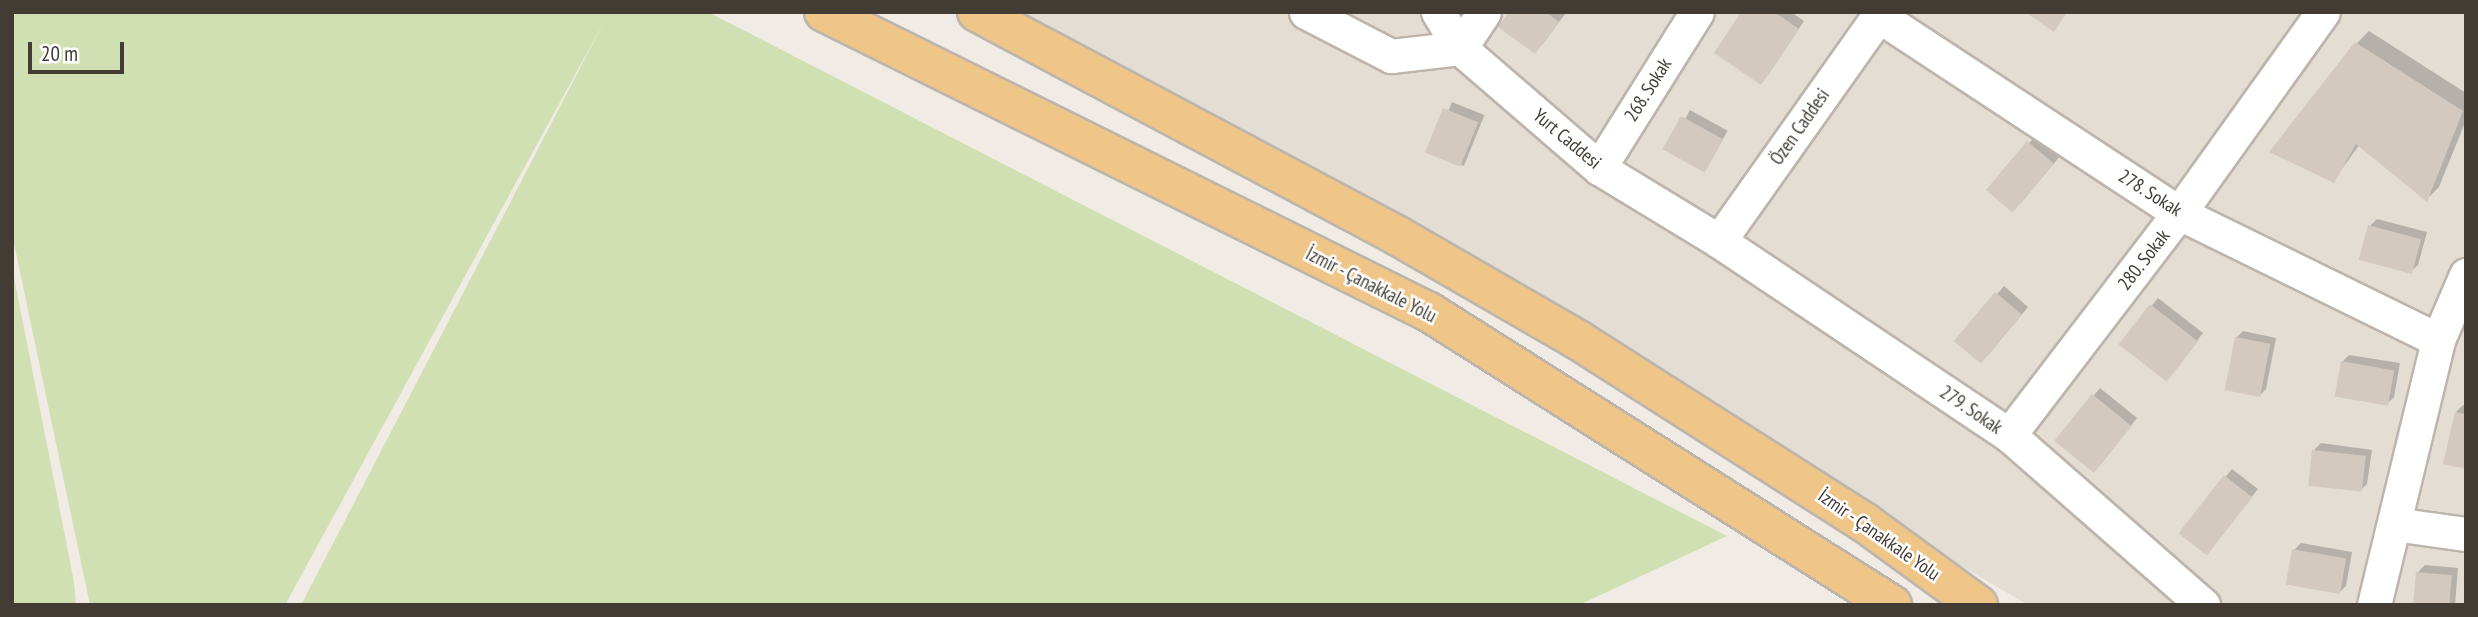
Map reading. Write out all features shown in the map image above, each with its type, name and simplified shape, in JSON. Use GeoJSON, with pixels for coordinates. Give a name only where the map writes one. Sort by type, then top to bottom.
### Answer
{"type":"FeatureCollection","features":[{"type":"Feature","properties":{"kind":"highway","name":"İzmir - Çanakkale Yolu"},"geometry":{"type":"LineString","coordinates":[[824,12],[1429,312],[1892,605]]}},
{"type":"Feature","properties":{"kind":"highway","name":"İzmir - Çanakkale Yolu"},"geometry":{"type":"LineString","coordinates":[[977,12],[1398,236],[1578,340],[1864,522],[1978,605]]}},
{"type":"Feature","properties":{"kind":"street"},"geometry":{"type":"LineString","coordinates":[[1307,12],[1391,56],[1460,48],[1484,12]]}},
{"type":"Feature","properties":{"kind":"street","name":"Yurt Caddesi"},"geometry":{"type":"LineString","coordinates":[[1438,12],[1460,48],[1599,168],[1718,242]]}},
{"type":"Feature","properties":{"kind":"street","name":"268. Sokak"},"geometry":{"type":"LineString","coordinates":[[1599,168],[1697,12]]}},
{"type":"Feature","properties":{"kind":"street","name":"280. Sokak"},"geometry":{"type":"LineString","coordinates":[[2009,435],[2179,213],[2323,12]]}},
{"type":"Feature","properties":{"kind":"street","name":"278. Sokak"},"geometry":{"type":"LineString","coordinates":[[1880,14],[2179,213],[2438,340]]}},
{"type":"Feature","properties":{"kind":"street","name":"Özen Caddesi"},"geometry":{"type":"LineString","coordinates":[[1718,242],[1880,14]]}},
{"type":"Feature","properties":{"kind":"street","name":"279. Sokak"},"geometry":{"type":"LineString","coordinates":[[1718,242],[2009,435],[2203,605]]}},
{"type":"Feature","properties":{"kind":"street"},"geometry":{"type":"LineString","coordinates":[[2374,605],[2438,340],[2466,275]]}},
{"type":"Feature","properties":{"kind":"street"},"geometry":{"type":"LineString","coordinates":[[2394,524],[2466,534]]}},
{"type":"Feature","properties":{"kind":"shaded area"},"geometry":{"type":"Polygon","coordinates":[[[1016,12],[2466,12],[2466,605],[2028,605],[1016,12]]]}},
{"type":"Feature","properties":{"kind":"green space"},"geometry":{"type":"Polygon","coordinates":[[[12,12],[708,12],[1727,536],[1579,605],[301,605],[605,20],[285,605],[90,605],[12,234],[12,12]]]}},
{"type":"Feature","properties":{"kind":"green space"},"geometry":{"type":"Polygon","coordinates":[[[12,267],[74,582],[76,605],[12,605],[12,267]]]}},
{"type":"Feature","properties":{"kind":"building"},"geometry":{"type":"Polygon","coordinates":[[[1509,12],[1546,12],[1559,22],[1535,54],[1498,27],[1509,12]]]}},
{"type":"Feature","properties":{"kind":"building"},"geometry":{"type":"Polygon","coordinates":[[[1741,12],[1774,12],[1799,29],[1761,85],[1714,53],[1741,12]]]}},
{"type":"Feature","properties":{"kind":"building"},"geometry":{"type":"Polygon","coordinates":[[[2025,12],[2067,12],[2054,32],[2025,12]]]}},
{"type":"Feature","properties":{"kind":"building"},"geometry":{"type":"Polygon","coordinates":[[[2355,42],[2463,111],[2427,202],[2356,144],[2334,183],[2269,152],[2355,42]]]}},
{"type":"Feature","properties":{"kind":"building"},"geometry":{"type":"Polygon","coordinates":[[[1443,108],[1478,122],[1460,167],[1425,153],[1443,108]]]}},
{"type":"Feature","properties":{"kind":"building"},"geometry":{"type":"Polygon","coordinates":[[[1681,116],[1723,139],[1705,173],[1663,149],[1681,116]]]}},
{"type":"Feature","properties":{"kind":"building"},"geometry":{"type":"Polygon","coordinates":[[[2027,141],[2054,163],[2013,213],[1986,190],[2027,141]]]}},
{"type":"Feature","properties":{"kind":"building"},"geometry":{"type":"Polygon","coordinates":[[[2368,225],[2421,239],[2412,274],[2359,260],[2368,225]]]}},
{"type":"Feature","properties":{"kind":"building"},"geometry":{"type":"Polygon","coordinates":[[[1995,292],[2022,314],[1981,364],[1954,341],[1995,292]]]}},
{"type":"Feature","properties":{"kind":"building"},"geometry":{"type":"Polygon","coordinates":[[[2150,304],[2198,342],[2167,382],[2119,344],[2150,304]]]}},
{"type":"Feature","properties":{"kind":"building"},"geometry":{"type":"Polygon","coordinates":[[[2235,337],[2270,344],[2260,397],[2225,390],[2235,337]]]}},
{"type":"Feature","properties":{"kind":"building"},"geometry":{"type":"Polygon","coordinates":[[[2341,361],[2394,370],[2388,406],[2335,396],[2341,361]]]}},
{"type":"Feature","properties":{"kind":"building"},"geometry":{"type":"Polygon","coordinates":[[[2092,394],[2132,426],[2094,473],[2054,441],[2092,394]]]}},
{"type":"Feature","properties":{"kind":"building"},"geometry":{"type":"Polygon","coordinates":[[[2455,412],[2466,414],[2466,469],[2443,464],[2455,412]]]}},
{"type":"Feature","properties":{"kind":"building"},"geometry":{"type":"Polygon","coordinates":[[[2312,450],[2366,456],[2362,491],[2308,486],[2312,450]]]}},
{"type":"Feature","properties":{"kind":"building"},"geometry":{"type":"Polygon","coordinates":[[[2224,475],[2252,497],[2207,555],[2178,533],[2224,475]]]}},
{"type":"Feature","properties":{"kind":"building"},"geometry":{"type":"Polygon","coordinates":[[[2292,549],[2346,559],[2340,594],[2286,584],[2292,549]]]}},
{"type":"Feature","properties":{"kind":"building"},"geometry":{"type":"Polygon","coordinates":[[[2416,572],[2452,575],[2449,605],[2413,605],[2416,572]]]}}]}
